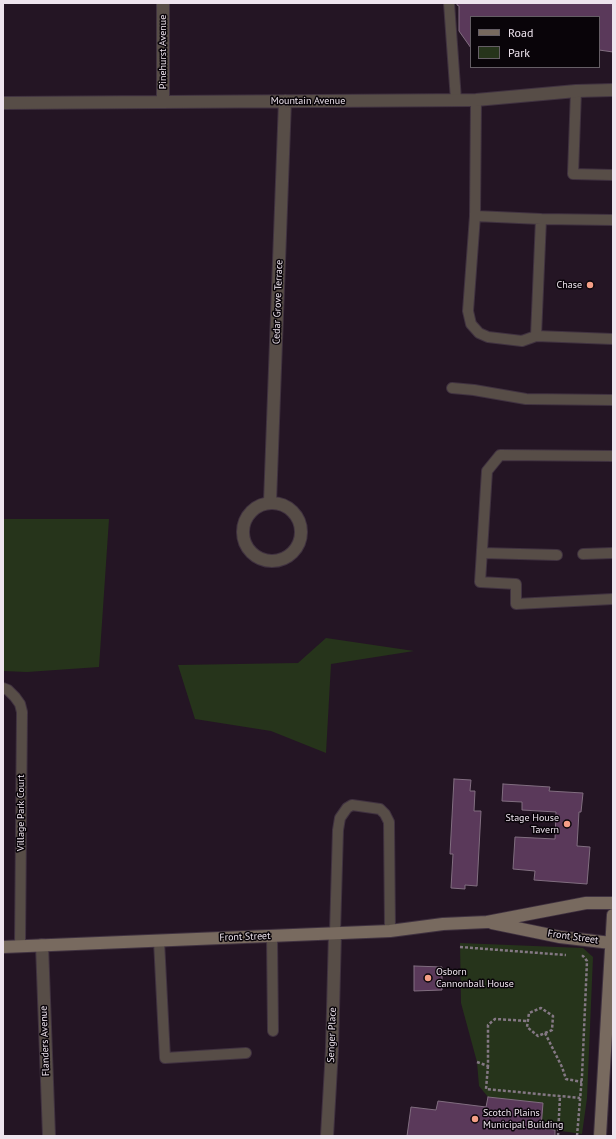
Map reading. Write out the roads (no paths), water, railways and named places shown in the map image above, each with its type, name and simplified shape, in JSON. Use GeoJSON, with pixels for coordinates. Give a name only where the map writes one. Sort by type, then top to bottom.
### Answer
{"type":"FeatureCollection","features":[{"type":"Feature","properties":{"kind":"street","name":"Pinehurst Avenue"},"geometry":{"type":"LineString","coordinates":[[163,3],[163,102]]}},
{"type":"Feature","properties":{"kind":"street","name":"Mountain Avenue"},"geometry":{"type":"LineString","coordinates":[[3,103],[476,100],[576,91],[613,90]]}},
{"type":"Feature","properties":{"kind":"street","name":"Cedar Grove Terrace"},"geometry":{"type":"LineString","coordinates":[[270,502],[285,101]]}},
{"type":"Feature","properties":{"kind":"street"},"geometry":{"type":"LineString","coordinates":[[270,502],[289,508],[296,515],[302,534],[299,544],[294,552],[287,558],[278,561],[260,559],[252,554],[246,546],[243,537],[243,527],[246,518],[252,510],[260,504],[270,502]]}},
{"type":"Feature","properties":{"kind":"street","name":"Front Street"},"geometry":{"type":"LineString","coordinates":[[3,947],[390,931],[444,924],[487,922],[586,902],[613,903]]}},
{"type":"Feature","properties":{"kind":"street"},"geometry":{"type":"LineString","coordinates":[[600,1136],[609,1032],[613,915]]}},
{"type":"Feature","properties":{"kind":"street","name":"Front Street"},"geometry":{"type":"LineString","coordinates":[[487,922],[560,937],[611,942]]}},
{"type":"Feature","properties":{"kind":"street","name":"Senger Place"},"geometry":{"type":"LineString","coordinates":[[327,1136],[332,1049],[335,933]]}},
{"type":"Feature","properties":{"kind":"street","name":"Flanders Avenue"},"geometry":{"type":"LineString","coordinates":[[42,945],[49,1136]]}},
{"type":"Feature","properties":{"kind":"lane"},"geometry":{"type":"LineString","coordinates":[[449,3],[456,100]]}},
{"type":"Feature","properties":{"kind":"lane"},"geometry":{"type":"LineString","coordinates":[[576,91],[573,174],[613,175]]}},
{"type":"Feature","properties":{"kind":"lane"},"geometry":{"type":"LineString","coordinates":[[476,100],[475,216],[468,311],[471,324],[479,333],[488,337],[522,341],[536,336],[613,340]]}},
{"type":"Feature","properties":{"kind":"lane"},"geometry":{"type":"LineString","coordinates":[[475,216],[613,220]]}},
{"type":"Feature","properties":{"kind":"lane"},"geometry":{"type":"LineString","coordinates":[[536,336],[542,219]]}},
{"type":"Feature","properties":{"kind":"lane"},"geometry":{"type":"LineString","coordinates":[[452,388],[474,390],[526,399],[613,400]]}},
{"type":"Feature","properties":{"kind":"lane"},"geometry":{"type":"LineString","coordinates":[[613,456],[500,455],[487,471],[480,582],[516,584],[516,604],[613,599]]}},
{"type":"Feature","properties":{"kind":"lane"},"geometry":{"type":"LineString","coordinates":[[482,553],[557,555]]}},
{"type":"Feature","properties":{"kind":"lane"},"geometry":{"type":"LineString","coordinates":[[583,554],[613,553]]}},
{"type":"Feature","properties":{"kind":"lane","name":"Village Park Court"},"geometry":{"type":"LineString","coordinates":[[3,688],[8,690],[15,697],[20,704],[22,712],[20,946]]}},
{"type":"Feature","properties":{"kind":"lane"},"geometry":{"type":"LineString","coordinates":[[335,933],[339,824],[343,812],[352,805],[380,809],[385,814],[389,822],[390,931]]}},
{"type":"Feature","properties":{"kind":"lane"},"geometry":{"type":"LineString","coordinates":[[272,936],[273,1031]]}},
{"type":"Feature","properties":{"kind":"lane"},"geometry":{"type":"LineString","coordinates":[[159,941],[165,1058],[246,1053]]}},
{"type":"Feature","properties":{"kind":"place","name":"Chase"},"geometry":{"type":"Point","coordinates":[590,285]}},
{"type":"Feature","properties":{"kind":"place","name":"Stage House Tavern"},"geometry":{"type":"Point","coordinates":[567,824]}},
{"type":"Feature","properties":{"kind":"place","name":"Osborn Cannonball House"},"geometry":{"type":"Point","coordinates":[428,978]}},
{"type":"Feature","properties":{"kind":"place","name":"Scotch Plains Municipal Building"},"geometry":{"type":"Point","coordinates":[475,1119]}}]}
